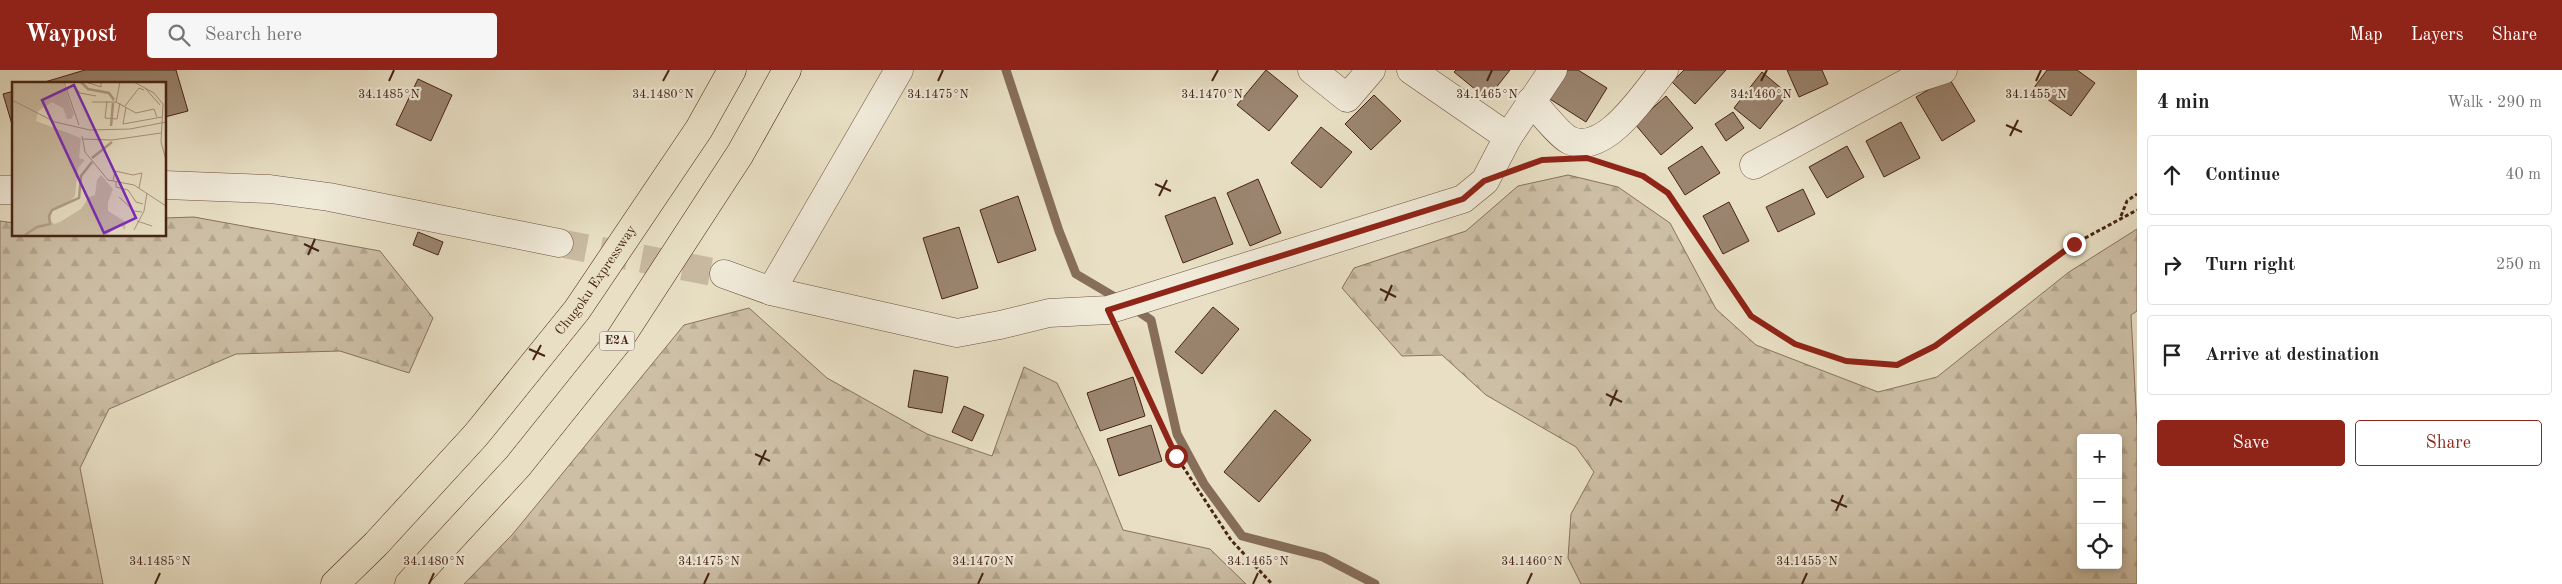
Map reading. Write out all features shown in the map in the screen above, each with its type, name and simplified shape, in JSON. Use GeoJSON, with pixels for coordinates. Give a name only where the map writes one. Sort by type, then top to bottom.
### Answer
{"type":"FeatureCollection","features":[{"type":"Feature","properties":{"kind":"highway","name":"Chugoku Expressway"},"geometry":{"type":"LineString","coordinates":[[335,584],[376,544],[476,436],[577,310],[699,129],[732,70]]}},
{"type":"Feature","properties":{"kind":"highway","name":"E2A"},"geometry":{"type":"LineString","coordinates":[[408,584],[518,466],[619,340],[740,154],[787,70]]}},
{"type":"Feature","properties":{"kind":"street"},"geometry":{"type":"LineString","coordinates":[[771,291],[899,70]]}},
{"type":"Feature","properties":{"kind":"street"},"geometry":{"type":"LineString","coordinates":[[1312,70],[1347,98],[1370,70]]}},
{"type":"Feature","properties":{"kind":"street"},"geometry":{"type":"LineString","coordinates":[[1412,70],[1508,137]]}},
{"type":"Feature","properties":{"kind":"street"},"geometry":{"type":"LineString","coordinates":[[724,274],[771,291],[958,333],[1000,325],[1049,312],[1108,310],[1463,199],[1484,181],[1508,137],[1553,70]]}},
{"type":"Feature","properties":{"kind":"street"},"geometry":{"type":"LineString","coordinates":[[1531,101],[1568,139],[1587,144],[1604,138],[1626,116],[1664,70]]}},
{"type":"Feature","properties":{"kind":"street"},"geometry":{"type":"LineString","coordinates":[[1754,165],[1912,80],[1943,70]]}},
{"type":"Feature","properties":{"kind":"street"},"geometry":{"type":"LineString","coordinates":[[166,185],[270,189],[329,197],[559,243]]}},
{"type":"Feature","properties":{"kind":"path"},"geometry":{"type":"LineString","coordinates":[[1526,166],[1551,159]]}},
{"type":"Feature","properties":{"kind":"path"},"geometry":{"type":"LineString","coordinates":[[1606,164],[1643,176],[1668,193],[1751,316],[1795,344],[1846,361],[1897,365],[1935,346],[2074,244],[2121,216],[2137,210]]}},
{"type":"Feature","properties":{"kind":"path"},"geometry":{"type":"LineString","coordinates":[[2121,216],[2127,201],[2137,194]]}},
{"type":"Feature","properties":{"kind":"path"},"geometry":{"type":"LineString","coordinates":[[1108,310],[1176,456],[1231,540],[1272,584]]}},
{"type":"Feature","properties":{"kind":"green space"},"geometry":{"type":"Polygon","coordinates":[[[1568,175],[1618,187],[1670,223],[1716,309],[1756,345],[1878,392],[1937,377],[2069,272],[2137,229],[2137,311],[2131,315],[2137,426],[2137,584],[1581,584],[1568,558],[1571,514],[1594,472],[1576,447],[1486,395],[1442,355],[1402,356],[1342,288],[1354,268],[1466,231],[1518,186],[1568,175]]]}},
{"type":"Feature","properties":{"kind":"green space"},"geometry":{"type":"Polygon","coordinates":[[[194,217],[380,251],[433,318],[409,373],[340,351],[236,354],[109,409],[80,468],[103,584],[0,584],[0,221],[12,223],[12,236],[166,236],[166,218],[194,217]]]}},
{"type":"Feature","properties":{"kind":"green space"},"geometry":{"type":"Polygon","coordinates":[[[749,308],[827,378],[927,434],[992,456],[1024,367],[1057,383],[1099,470],[1123,530],[1210,549],[1246,584],[464,584],[512,535],[684,325],[749,308]]]}},
{"type":"Feature","properties":{"kind":"building"},"geometry":{"type":"Polygon","coordinates":[[[85,70],[176,70],[188,111],[166,117],[166,82],[45,82],[85,70]]]}},
{"type":"Feature","properties":{"kind":"building"},"geometry":{"type":"Polygon","coordinates":[[[1266,70],[1298,96],[1269,131],[1237,105],[1266,70]]]}},
{"type":"Feature","properties":{"kind":"building"},"geometry":{"type":"Polygon","coordinates":[[[1456,70],[1510,70],[1487,99],[1454,72],[1456,70]]]}},
{"type":"Feature","properties":{"kind":"building"},"geometry":{"type":"Polygon","coordinates":[[[1561,70],[1578,70],[1607,88],[1586,122],[1545,96],[1561,70]]]}},
{"type":"Feature","properties":{"kind":"building"},"geometry":{"type":"Polygon","coordinates":[[[1684,70],[1726,70],[1695,104],[1672,82],[1684,70]]]}},
{"type":"Feature","properties":{"kind":"building"},"geometry":{"type":"Polygon","coordinates":[[[1787,70],[1822,70],[1828,84],[1799,97],[1787,70]]]}},
{"type":"Feature","properties":{"kind":"building"},"geometry":{"type":"Polygon","coordinates":[[[2047,70],[2077,70],[2095,83],[2071,116],[2033,89],[2047,70]]]}},
{"type":"Feature","properties":{"kind":"building"},"geometry":{"type":"Polygon","coordinates":[[[1762,72],[1788,94],[1760,129],[1734,108],[1762,72]]]}},
{"type":"Feature","properties":{"kind":"building"},"geometry":{"type":"Polygon","coordinates":[[[1949,78],[1975,121],[1942,141],[1916,97],[1949,78]]]}},
{"type":"Feature","properties":{"kind":"building"},"geometry":{"type":"Polygon","coordinates":[[[418,79],[452,95],[431,141],[396,125],[418,79]]]}},
{"type":"Feature","properties":{"kind":"building"},"geometry":{"type":"Polygon","coordinates":[[[12,92],[12,124],[3,94],[12,92]]]}},
{"type":"Feature","properties":{"kind":"building"},"geometry":{"type":"Polygon","coordinates":[[[1374,95],[1401,121],[1371,150],[1345,124],[1374,95]]]}},
{"type":"Feature","properties":{"kind":"building"},"geometry":{"type":"Polygon","coordinates":[[[1666,96],[1693,128],[1661,155],[1635,124],[1666,96]]]}},
{"type":"Feature","properties":{"kind":"building"},"geometry":{"type":"Polygon","coordinates":[[[1733,112],[1744,128],[1726,141],[1715,124],[1733,112]]]}},
{"type":"Feature","properties":{"kind":"building"},"geometry":{"type":"Polygon","coordinates":[[[1901,122],[1920,158],[1884,177],[1866,141],[1901,122]]]}},
{"type":"Feature","properties":{"kind":"building"},"geometry":{"type":"Polygon","coordinates":[[[1321,127],[1352,152],[1321,188],[1291,163],[1321,127]]]}},
{"type":"Feature","properties":{"kind":"building"},"geometry":{"type":"Polygon","coordinates":[[[1702,146],[1720,173],[1685,195],[1668,168],[1702,146]]]}},
{"type":"Feature","properties":{"kind":"building"},"geometry":{"type":"Polygon","coordinates":[[[1847,146],[1864,177],[1827,198],[1809,167],[1847,146]]]}},
{"type":"Feature","properties":{"kind":"building"},"geometry":{"type":"Polygon","coordinates":[[[1258,179],[1281,233],[1250,246],[1227,193],[1258,179]]]}},
{"type":"Feature","properties":{"kind":"building"},"geometry":{"type":"Polygon","coordinates":[[[1803,189],[1815,214],[1778,232],[1766,207],[1803,189]]]}},
{"type":"Feature","properties":{"kind":"building"},"geometry":{"type":"Polygon","coordinates":[[[1018,196],[1036,250],[998,263],[980,210],[1018,196]]]}},
{"type":"Feature","properties":{"kind":"building"},"geometry":{"type":"Polygon","coordinates":[[[1215,197],[1233,244],[1183,263],[1165,216],[1215,197]]]}},
{"type":"Feature","properties":{"kind":"building"},"geometry":{"type":"Polygon","coordinates":[[[1729,202],[1749,241],[1723,254],[1703,216],[1729,202]]]}},
{"type":"Feature","properties":{"kind":"building"},"geometry":{"type":"Polygon","coordinates":[[[959,227],[978,288],[942,299],[923,238],[959,227]]]}},
{"type":"Feature","properties":{"kind":"building"},"geometry":{"type":"Polygon","coordinates":[[[418,232],[443,242],[438,255],[413,245],[418,232]]]}},
{"type":"Feature","properties":{"kind":"building"},"geometry":{"type":"Polygon","coordinates":[[[1213,307],[1239,329],[1202,374],[1175,352],[1213,307]]]}},
{"type":"Feature","properties":{"kind":"building"},"geometry":{"type":"Polygon","coordinates":[[[914,370],[948,377],[942,413],[908,407],[914,370]]]}},
{"type":"Feature","properties":{"kind":"building"},"geometry":{"type":"Polygon","coordinates":[[[1133,377],[1145,416],[1100,431],[1087,393],[1133,377]]]}},
{"type":"Feature","properties":{"kind":"building"},"geometry":{"type":"Polygon","coordinates":[[[964,406],[984,415],[972,441],[952,432],[964,406]]]}},
{"type":"Feature","properties":{"kind":"building"},"geometry":{"type":"Polygon","coordinates":[[[1275,410],[1311,440],[1259,502],[1224,472],[1275,410]]]}},
{"type":"Feature","properties":{"kind":"building"},"geometry":{"type":"Polygon","coordinates":[[[1151,425],[1162,461],[1119,476],[1107,439],[1151,425]]]}},
{"type":"Feature","properties":{"kind":"waterway"},"geometry":{"type":"LineString","coordinates":[[1006,70],[1059,231],[1076,274],[1120,300]]}},
{"type":"Feature","properties":{"kind":"waterway"},"geometry":{"type":"LineString","coordinates":[[1133,308],[1151,320],[1177,434],[1204,484],[1242,536],[1323,557],[1375,584]]}},
{"type":"Feature","properties":{"kind":"tunnel"},"geometry":{"type":"LineString","coordinates":[[559,243],[724,274]]}},
{"type":"Feature","properties":{"kind":"route"},"geometry":{"type":"LineString","coordinates":[[1176,456],[1108,310],[1463,199],[1484,181],[1542,160],[1587,158],[1643,176],[1668,193],[1751,316],[1795,344],[1846,361],[1897,365],[1935,346],[2074,244]]}}]}
